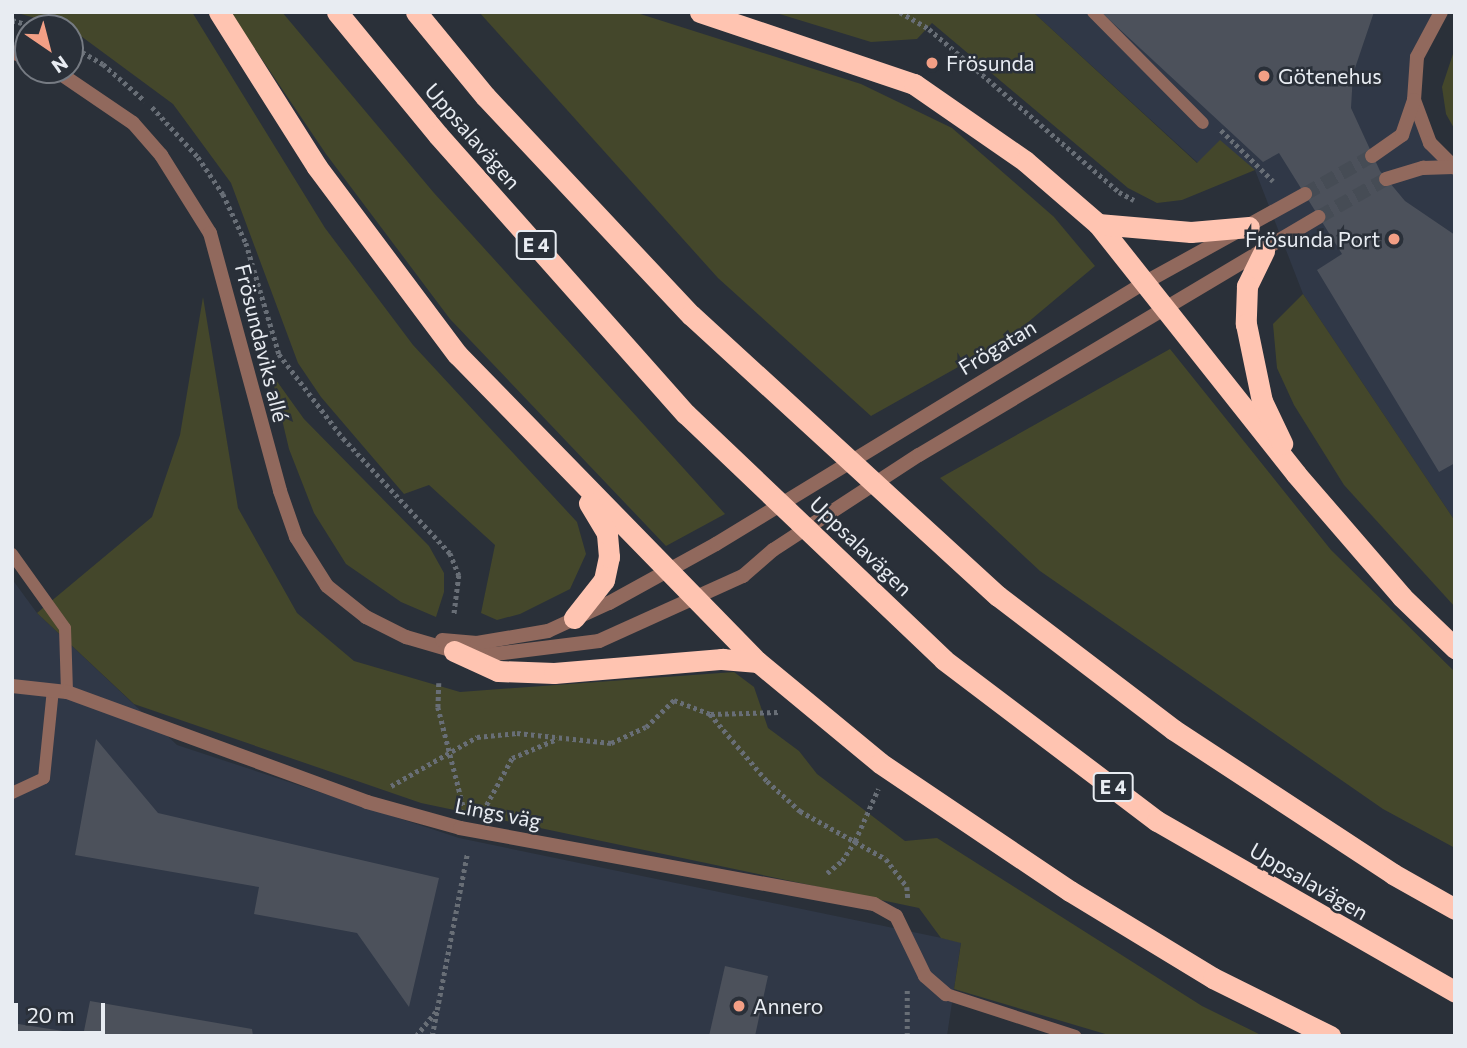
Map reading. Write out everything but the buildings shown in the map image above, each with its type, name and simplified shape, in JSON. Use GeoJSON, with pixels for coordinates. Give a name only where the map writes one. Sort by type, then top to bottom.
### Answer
{"type":"FeatureCollection","features":[{"type":"Feature","properties":{"kind":"highway"},"geometry":{"type":"LineString","coordinates":[[219,12],[356,224],[457,354],[574,477],[758,662],[880,763],[1070,891],[1213,978],[1330,1036]]}},
{"type":"Feature","properties":{"kind":"highway","name":"Uppsalavägen"},"geometry":{"type":"LineString","coordinates":[[337,12],[438,135],[686,414],[944,660],[1157,821],[1455,992]]}},
{"type":"Feature","properties":{"kind":"highway","name":"Uppsalavägen"},"geometry":{"type":"LineString","coordinates":[[416,12],[485,96],[691,314],[998,596],[1174,730],[1393,874],[1455,909]]}},
{"type":"Feature","properties":{"kind":"highway"},"geometry":{"type":"LineString","coordinates":[[700,12],[914,84],[1025,161],[1098,224],[1162,309],[1296,474],[1402,597],[1455,648]]}},
{"type":"Feature","properties":{"kind":"highway"},"geometry":{"type":"LineString","coordinates":[[1098,224],[1179,232],[1249,227]]}},
{"type":"Feature","properties":{"kind":"highway"},"geometry":{"type":"LineString","coordinates":[[1264,251],[1247,286],[1249,354],[1262,401],[1296,474]]}},
{"type":"Feature","properties":{"kind":"highway"},"geometry":{"type":"LineString","coordinates":[[574,477],[607,533],[610,557],[598,589],[574,618]]}},
{"type":"Feature","properties":{"kind":"highway"},"geometry":{"type":"LineString","coordinates":[[454,651],[498,671],[554,673],[722,659],[758,662]]}},
{"type":"Feature","properties":{"kind":"street"},"geometry":{"type":"LineString","coordinates":[[1372,156],[1402,135],[1414,100],[1417,57],[1441,12]]}},
{"type":"Feature","properties":{"kind":"street","name":"Frösundaviks allé"},"geometry":{"type":"LineString","coordinates":[[76,84],[133,123],[189,195],[210,233],[227,285],[268,454],[296,537],[327,586],[366,617],[405,637],[454,651],[495,654],[599,640],[695,600],[743,576],[774,550],[919,455],[1162,309]]}},
{"type":"Feature","properties":{"kind":"street"},"geometry":{"type":"LineString","coordinates":[[1414,100],[1430,143],[1454,168]]}},
{"type":"Feature","properties":{"kind":"street"},"geometry":{"type":"LineString","coordinates":[[1386,178],[1423,168],[1454,168]]}},
{"type":"Feature","properties":{"kind":"street","name":"Frögatan"},"geometry":{"type":"LineString","coordinates":[[716,544],[897,431],[1144,283],[1305,194]]}},
{"type":"Feature","properties":{"kind":"street"},"geometry":{"type":"LineString","coordinates":[[1162,309],[1319,218]]}},
{"type":"Feature","properties":{"kind":"street","name":"Frösundaviks allé"},"geometry":{"type":"LineString","coordinates":[[405,637],[477,643],[548,631],[716,544]]}},
{"type":"Feature","properties":{"kind":"street","name":"Lings väg"},"geometry":{"type":"LineString","coordinates":[[12,686],[60,691],[368,802],[802,892],[874,904],[895,916],[925,976],[946,994]]}},
{"type":"Feature","properties":{"kind":"lane"},"geometry":{"type":"LineString","coordinates":[[1093,12],[1203,123]]}},
{"type":"Feature","properties":{"kind":"lane"},"geometry":{"type":"LineString","coordinates":[[12,554],[65,628],[60,691],[44,778],[12,793]]}},
{"type":"Feature","properties":{"kind":"lane"},"geometry":{"type":"LineString","coordinates":[[946,994],[1075,1036]]}},
{"type":"Feature","properties":{"kind":"path"},"geometry":{"type":"LineString","coordinates":[[900,12],[929,29],[1119,192],[1141,204]]}},
{"type":"Feature","properties":{"kind":"path"},"geometry":{"type":"LineString","coordinates":[[84,54],[103,64],[156,111],[210,176],[246,243],[279,354],[342,438],[450,553],[459,575],[454,614]]}},
{"type":"Feature","properties":{"kind":"path"},"geometry":{"type":"LineString","coordinates":[[1203,123],[1220,128],[1273,181]]}},
{"type":"Feature","properties":{"kind":"path"},"geometry":{"type":"LineString","coordinates":[[432,1036],[470,855],[456,850],[465,806],[448,751],[439,683]]}},
{"type":"Feature","properties":{"kind":"path"},"geometry":{"type":"LineString","coordinates":[[368,802],[448,751],[477,737],[517,733],[611,743],[646,727],[674,700],[710,714],[783,712]]}},
{"type":"Feature","properties":{"kind":"path"},"geometry":{"type":"LineString","coordinates":[[710,714],[767,782],[800,811],[886,859],[907,887],[911,951]]}},
{"type":"Feature","properties":{"kind":"path"},"geometry":{"type":"LineString","coordinates":[[480,818],[512,758],[561,737]]}},
{"type":"Feature","properties":{"kind":"path"},"geometry":{"type":"LineString","coordinates":[[802,892],[842,861],[855,841],[878,788]]}},
{"type":"Feature","properties":{"kind":"path"},"geometry":{"type":"LineString","coordinates":[[461,821],[471,816]]}},
{"type":"Feature","properties":{"kind":"path"},"geometry":{"type":"LineString","coordinates":[[416,1036],[437,1010]]}},
{"type":"Feature","properties":{"kind":"shaded area","name":"Frösunda Port"},"geometry":{"type":"Polygon","coordinates":[[[1033,12],[1437,12],[1422,34],[1412,102],[1455,172],[1455,521],[1303,294],[1255,170],[1198,163],[1033,12]]]}},
{"type":"Feature","properties":{"kind":"shaded area"},"geometry":{"type":"Polygon","coordinates":[[[12,579],[37,613],[177,745],[459,838],[961,942],[947,1036],[12,1036],[12,579]]]}},
{"type":"Feature","properties":{"kind":"green space"},"geometry":{"type":"Polygon","coordinates":[[[14,12],[192,12],[325,228],[413,345],[577,522],[586,554],[570,589],[520,614],[497,620],[481,613],[495,545],[429,485],[404,494],[321,397],[298,363],[231,183],[173,104],[84,38],[84,14],[14,12]]]}},
{"type":"Feature","properties":{"kind":"green space"},"geometry":{"type":"Polygon","coordinates":[[[230,12],[282,12],[434,193],[725,514],[666,546],[450,319],[326,154],[230,12]]]}},
{"type":"Feature","properties":{"kind":"green space"},"geometry":{"type":"Polygon","coordinates":[[[479,12],[634,12],[861,84],[952,128],[1054,217],[1095,266],[1008,339],[871,416],[718,278],[479,12]]]}},
{"type":"Feature","properties":{"kind":"green space"},"geometry":{"type":"Polygon","coordinates":[[[773,12],[1033,12],[1197,163],[1220,140],[1255,170],[1182,200],[1157,203],[1128,188],[932,23],[917,39],[871,42],[773,12]]]}},
{"type":"Feature","properties":{"kind":"green space"},"geometry":{"type":"Polygon","coordinates":[[[1455,48],[1455,130],[1446,114],[1442,87],[1455,48]]]}},
{"type":"Feature","properties":{"kind":"green space"},"geometry":{"type":"Polygon","coordinates":[[[1303,294],[1455,521],[1455,607],[1344,485],[1294,405],[1277,368],[1273,324],[1303,294]]]}},
{"type":"Feature","properties":{"kind":"green space"},"geometry":{"type":"Polygon","coordinates":[[[203,297],[238,508],[297,613],[354,661],[460,692],[734,672],[754,687],[768,728],[799,751],[817,774],[905,841],[937,838],[1202,1006],[1263,1036],[1112,1036],[954,989],[961,943],[941,938],[919,908],[421,803],[134,704],[37,613],[152,517],[180,435],[203,297]]]}},
{"type":"Feature","properties":{"kind":"green space"},"geometry":{"type":"Polygon","coordinates":[[[1170,349],[1331,550],[1455,672],[1455,848],[1383,809],[1040,571],[940,478],[1170,349]]]}},
{"type":"Feature","properties":{"kind":"green space"},"geometry":{"type":"Polygon","coordinates":[[[271,373],[304,419],[429,546],[444,573],[444,592],[436,617],[401,602],[346,564],[314,513],[289,449],[271,373]]]}},
{"type":"Feature","properties":{"kind":"tunnel"},"geometry":{"type":"LineString","coordinates":[[1305,194],[1372,156]]}},
{"type":"Feature","properties":{"kind":"tunnel"},"geometry":{"type":"LineString","coordinates":[[1319,217],[1386,179]]}},
{"type":"Feature","properties":{"kind":"place","name":"Frösunda"},"geometry":{"type":"Point","coordinates":[932,63]}},
{"type":"Feature","properties":{"kind":"place","name":"Götenehus"},"geometry":{"type":"Point","coordinates":[1264,76]}},
{"type":"Feature","properties":{"kind":"place","name":"Frösunda Port"},"geometry":{"type":"Point","coordinates":[1394,239]}},
{"type":"Feature","properties":{"kind":"place","name":"Annero"},"geometry":{"type":"Point","coordinates":[739,1006]}}]}
